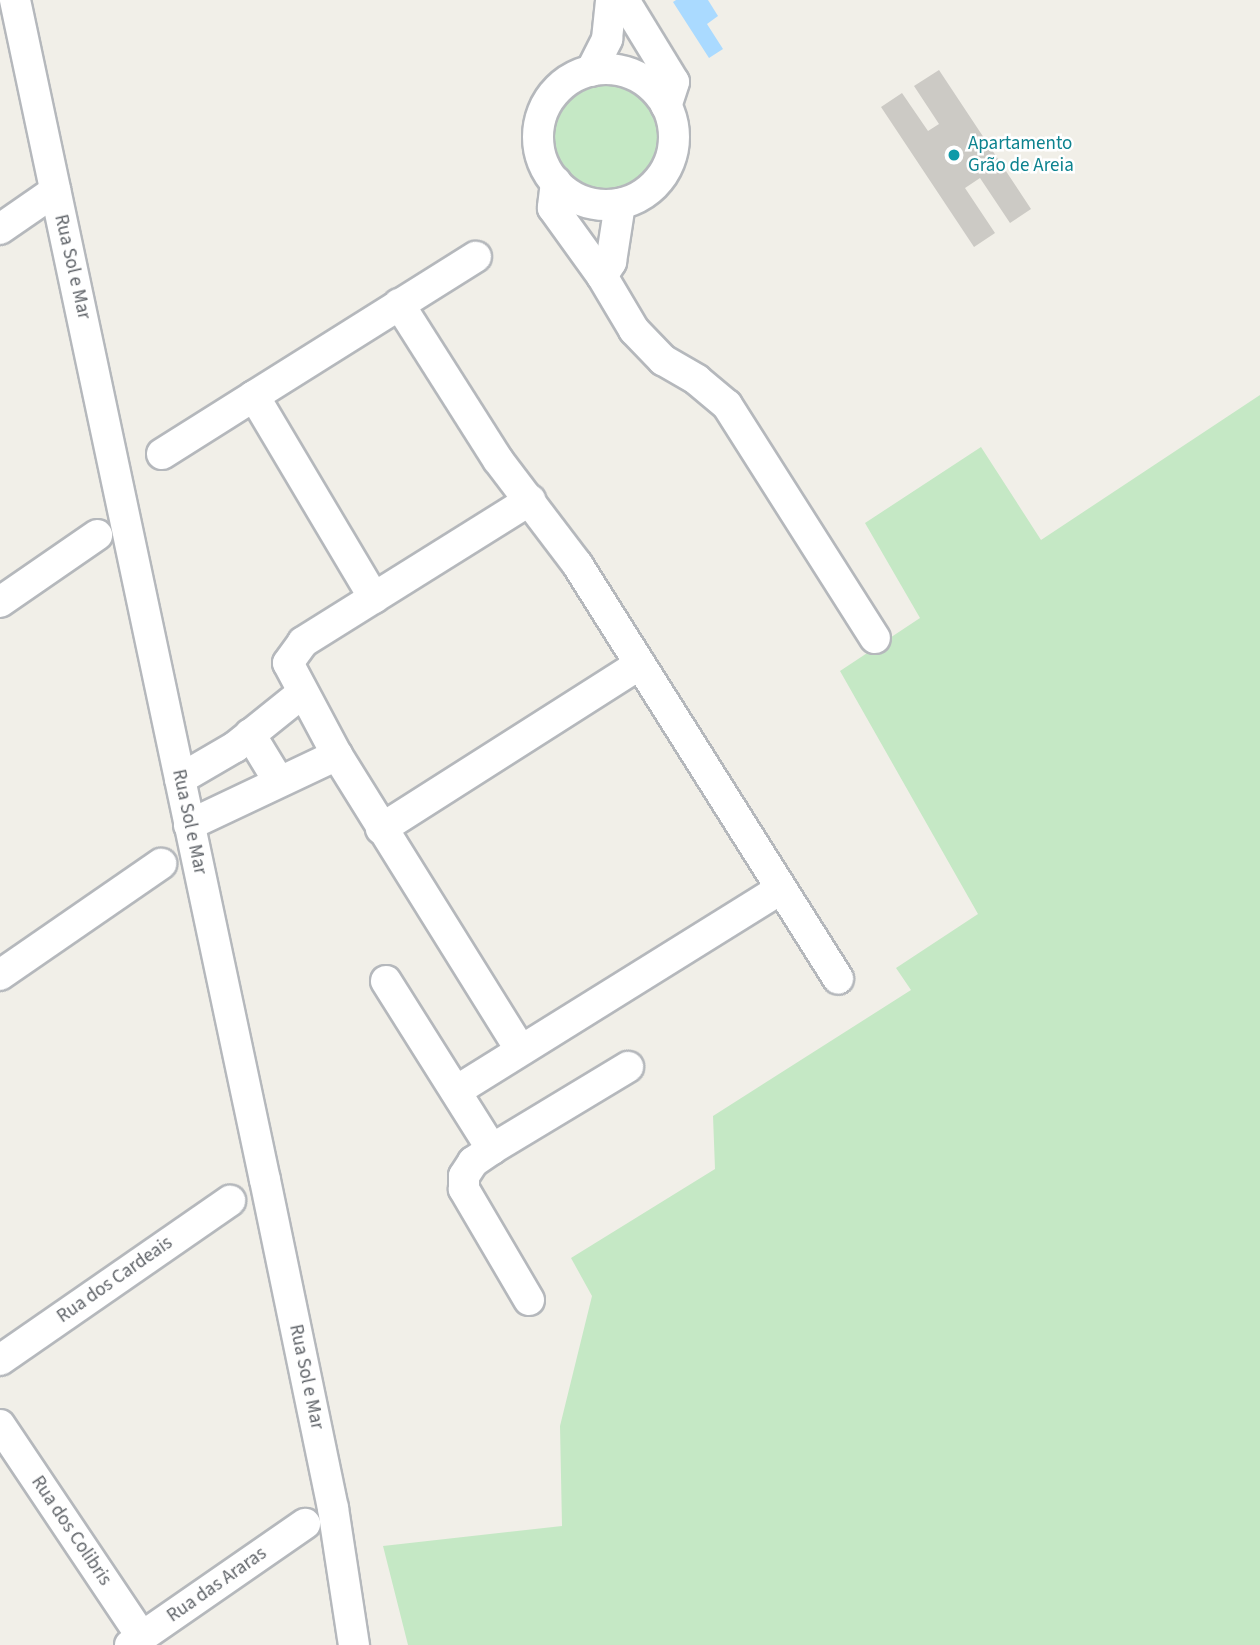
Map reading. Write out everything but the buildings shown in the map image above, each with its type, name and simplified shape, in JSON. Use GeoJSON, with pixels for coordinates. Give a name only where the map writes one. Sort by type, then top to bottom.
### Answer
{"type":"FeatureCollection","features":[{"type":"Feature","properties":{"kind":"street","name":"Rua Sol e Mar"},"geometry":{"type":"LineString","coordinates":[[15,0],[333,1508],[354,1645]]}},
{"type":"Feature","properties":{"kind":"street"},"geometry":{"type":"LineString","coordinates":[[591,71],[607,39],[611,0]]}},
{"type":"Feature","properties":{"kind":"street"},"geometry":{"type":"LineString","coordinates":[[618,0],[627,5],[674,82],[666,106]]}},
{"type":"Feature","properties":{"kind":"street"},"geometry":{"type":"LineString","coordinates":[[591,71],[626,72],[656,91],[666,106],[674,140],[664,174],[652,188],[620,204],[585,202],[556,182],[540,151],[541,117],[560,87],[591,71]]}},
{"type":"Feature","properties":{"kind":"street"},"geometry":{"type":"LineString","coordinates":[[556,182],[553,208],[648,346],[727,405],[875,638]]}},
{"type":"Feature","properties":{"kind":"street"},"geometry":{"type":"LineString","coordinates":[[0,229],[55,191]]}},
{"type":"Feature","properties":{"kind":"street"},"geometry":{"type":"LineString","coordinates":[[602,276],[611,262],[620,204]]}},
{"type":"Feature","properties":{"kind":"street"},"geometry":{"type":"LineString","coordinates":[[162,454],[476,257]]}},
{"type":"Feature","properties":{"kind":"street"},"geometry":{"type":"LineString","coordinates":[[399,304],[480,432],[578,564],[838,979]]}},
{"type":"Feature","properties":{"kind":"street"},"geometry":{"type":"LineString","coordinates":[[254,396],[374,598]]}},
{"type":"Feature","properties":{"kind":"street"},"geometry":{"type":"LineString","coordinates":[[520,1049],[381,829],[301,694],[288,663],[292,652],[530,500]]}},
{"type":"Feature","properties":{"kind":"street"},"geometry":{"type":"LineString","coordinates":[[0,602],[97,535]]}},
{"type":"Feature","properties":{"kind":"street"},"geometry":{"type":"LineString","coordinates":[[381,829],[640,664]]}},
{"type":"Feature","properties":{"kind":"street"},"geometry":{"type":"LineString","coordinates":[[180,779],[202,769],[301,694]]}},
{"type":"Feature","properties":{"kind":"street"},"geometry":{"type":"LineString","coordinates":[[250,734],[278,780]]}},
{"type":"Feature","properties":{"kind":"street"},"geometry":{"type":"LineString","coordinates":[[189,825],[278,780],[337,755]]}},
{"type":"Feature","properties":{"kind":"street"},"geometry":{"type":"LineString","coordinates":[[0,975],[161,864]]}},
{"type":"Feature","properties":{"kind":"street"},"geometry":{"type":"LineString","coordinates":[[456,1091],[780,889]]}},
{"type":"Feature","properties":{"kind":"street"},"geometry":{"type":"LineString","coordinates":[[386,981],[492,1150]]}},
{"type":"Feature","properties":{"kind":"street"},"geometry":{"type":"LineString","coordinates":[[529,1300],[464,1189],[469,1167],[492,1150],[628,1067]]}},
{"type":"Feature","properties":{"kind":"street","name":"Rua dos Cardeais"},"geometry":{"type":"LineString","coordinates":[[0,1360],[230,1201]]}},
{"type":"Feature","properties":{"kind":"street","name":"Rua dos Colibris"},"geometry":{"type":"LineString","coordinates":[[0,1425],[136,1641]]}},
{"type":"Feature","properties":{"kind":"street","name":"Rua das Araras"},"geometry":{"type":"LineString","coordinates":[[136,1641],[305,1524]]}},
{"type":"Feature","properties":{"kind":"green space"},"geometry":{"type":"Polygon","coordinates":[[[606,81],[628,85],[646,97],[658,115],[662,137],[658,159],[646,177],[628,189],[606,193],[584,189],[566,177],[554,159],[550,137],[554,115],[566,97],[584,85],[606,81]]]}},
{"type":"Feature","properties":{"kind":"green space"},"geometry":{"type":"Polygon","coordinates":[[[1260,395],[1260,1645],[408,1645],[383,1546],[562,1526],[560,1426],[592,1296],[571,1258],[715,1169],[713,1116],[911,990],[896,968],[978,914],[840,671],[920,618],[865,523],[981,447],[1041,540],[1260,395]]]}},
{"type":"Feature","properties":{"kind":"water"},"geometry":{"type":"Polygon","coordinates":[[[708,0],[718,16],[707,24],[723,49],[709,58],[673,2],[708,0]]]}},
{"type":"Feature","properties":{"kind":"place","name":"Apartamento Grão de Areia"},"geometry":{"type":"Point","coordinates":[954,155]}}]}
